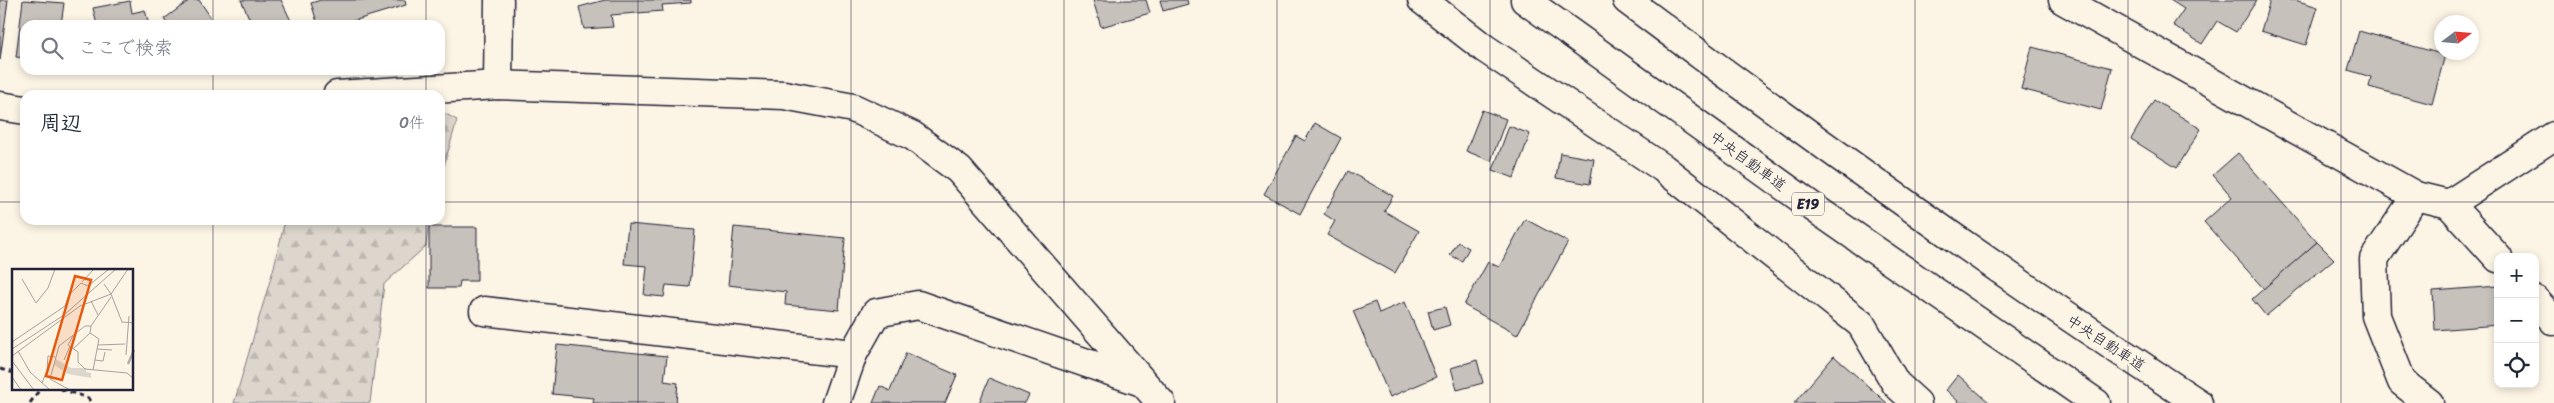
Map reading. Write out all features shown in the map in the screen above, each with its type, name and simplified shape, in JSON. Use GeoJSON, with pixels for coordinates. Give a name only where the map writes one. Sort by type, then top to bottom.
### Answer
{"type":"FeatureCollection","features":[{"type":"Feature","properties":{"kind":"main road"},"geometry":{"type":"LineString","coordinates":[[498,85],[499,0]]}},
{"type":"Feature","properties":{"kind":"main road"},"geometry":{"type":"LineString","coordinates":[[1422,0],[1484,48],[1663,168],[1862,324],[1896,384],[1917,403]]}},
{"type":"Feature","properties":{"kind":"main road","name":"中央自動車道"},"geometry":{"type":"LineString","coordinates":[[1525,0],[1817,210],[2096,403]]}},
{"type":"Feature","properties":{"kind":"main road","name":"中央自動車道"},"geometry":{"type":"LineString","coordinates":[[1627,0],[1772,108],[2030,291],[2198,403]]}},
{"type":"Feature","properties":{"kind":"main road"},"geometry":{"type":"LineString","coordinates":[[2063,0],[2416,196],[2449,204],[2494,254]]}},
{"type":"Feature","properties":{"kind":"main road"},"geometry":{"type":"LineString","coordinates":[[418,90],[498,85],[784,95],[853,108],[913,136],[959,170],[1162,403]]}},
{"type":"Feature","properties":{"kind":"main road"},"geometry":{"type":"LineString","coordinates":[[0,106],[20,109]]}},
{"type":"Feature","properties":{"kind":"main road"},"geometry":{"type":"LineString","coordinates":[[2449,204],[2554,136]]}},
{"type":"Feature","properties":{"kind":"main road"},"geometry":{"type":"LineString","coordinates":[[2416,196],[2374,259],[2376,316],[2402,382],[2429,403]]}},
{"type":"Feature","properties":{"kind":"main road"},"geometry":{"type":"LineString","coordinates":[[2539,304],[2554,321]]}},
{"type":"Feature","properties":{"kind":"main road"},"geometry":{"type":"LineString","coordinates":[[836,403],[853,354],[876,313],[918,305],[1144,382]]}},
{"type":"Feature","properties":{"kind":"main road"},"geometry":{"type":"LineString","coordinates":[[484,311],[853,354]]}},
{"type":"Feature","properties":{"kind":"path"},"geometry":{"type":"LineString","coordinates":[[30,403],[39,390]]}},
{"type":"Feature","properties":{"kind":"path"},"geometry":{"type":"LineString","coordinates":[[64,390],[88,398],[91,403]]}},
{"type":"Feature","properties":{"kind":"green space"},"geometry":{"type":"Polygon","coordinates":[[[445,114],[457,120],[445,162],[445,114]]]}},
{"type":"Feature","properties":{"kind":"green space"},"geometry":{"type":"Polygon","coordinates":[[[284,225],[428,225],[426,246],[384,284],[370,403],[234,403],[274,267],[284,225]]]}},
{"type":"Feature","properties":{"kind":"building"},"geometry":{"type":"Polygon","coordinates":[[[0,0],[8,0],[0,60],[0,0]]]}},
{"type":"Feature","properties":{"kind":"building"},"geometry":{"type":"Polygon","coordinates":[[[23,0],[64,3],[62,20],[21,20],[23,0]]]}},
{"type":"Feature","properties":{"kind":"building"},"geometry":{"type":"Polygon","coordinates":[[[190,0],[199,0],[213,20],[165,20],[190,0]]]}},
{"type":"Feature","properties":{"kind":"building"},"geometry":{"type":"Polygon","coordinates":[[[241,0],[281,0],[291,20],[250,20],[241,0]]]}},
{"type":"Feature","properties":{"kind":"building"},"geometry":{"type":"Polygon","coordinates":[[[321,0],[405,0],[406,5],[356,20],[316,20],[311,3],[321,0]]]}},
{"type":"Feature","properties":{"kind":"building"},"geometry":{"type":"Polygon","coordinates":[[[605,0],[691,0],[691,3],[662,5],[663,11],[611,15],[613,27],[584,29],[579,7],[605,0]]]}},
{"type":"Feature","properties":{"kind":"building"},"geometry":{"type":"Polygon","coordinates":[[[1093,0],[1146,0],[1150,13],[1101,27],[1093,0]]]}},
{"type":"Feature","properties":{"kind":"building"},"geometry":{"type":"Polygon","coordinates":[[[1160,0],[1187,0],[1188,4],[1163,11],[1160,0]]]}},
{"type":"Feature","properties":{"kind":"building"},"geometry":{"type":"Polygon","coordinates":[[[2170,0],[2257,0],[2236,32],[2217,21],[2202,44],[2173,25],[2184,9],[2170,0]]]}},
{"type":"Feature","properties":{"kind":"building"},"geometry":{"type":"Polygon","coordinates":[[[2270,0],[2295,0],[2318,7],[2306,45],[2261,31],[2270,0]]]}},
{"type":"Feature","properties":{"kind":"building"},"geometry":{"type":"Polygon","coordinates":[[[130,1],[132,13],[145,10],[148,20],[96,20],[93,8],[130,1]]]}},
{"type":"Feature","properties":{"kind":"building"},"geometry":{"type":"Polygon","coordinates":[[[20,24],[20,57],[16,57],[20,24]]]}},
{"type":"Feature","properties":{"kind":"building"},"geometry":{"type":"Polygon","coordinates":[[[2359,31],[2434,52],[2434,60],[2444,60],[2432,104],[2369,87],[2371,77],[2348,70],[2359,31]]]}},
{"type":"Feature","properties":{"kind":"building"},"geometry":{"type":"Polygon","coordinates":[[[2032,47],[2112,68],[2101,110],[2021,89],[2032,47]]]}},
{"type":"Feature","properties":{"kind":"building"},"geometry":{"type":"Polygon","coordinates":[[[2154,100],[2201,129],[2177,168],[2131,139],[2154,100]]]}},
{"type":"Feature","properties":{"kind":"building"},"geometry":{"type":"Polygon","coordinates":[[[1482,110],[1506,119],[1491,161],[1466,151],[1482,110]]]}},
{"type":"Feature","properties":{"kind":"building"},"geometry":{"type":"Polygon","coordinates":[[[1315,123],[1341,138],[1300,214],[1264,194],[1296,136],[1305,141],[1315,123]]]}},
{"type":"Feature","properties":{"kind":"building"},"geometry":{"type":"Polygon","coordinates":[[[1509,126],[1530,134],[1514,178],[1493,170],[1509,126]]]}},
{"type":"Feature","properties":{"kind":"building"},"geometry":{"type":"Polygon","coordinates":[[[1560,153],[1594,159],[1590,184],[1556,178],[1560,153]]]}},
{"type":"Feature","properties":{"kind":"building"},"geometry":{"type":"Polygon","coordinates":[[[2238,153],[2317,242],[2264,289],[2204,222],[2232,197],[2213,175],[2238,153]]]}},
{"type":"Feature","properties":{"kind":"building"},"geometry":{"type":"Polygon","coordinates":[[[1348,171],[1393,196],[1384,211],[1419,231],[1395,273],[1327,235],[1335,221],[1324,214],[1348,171]]]}},
{"type":"Feature","properties":{"kind":"building"},"geometry":{"type":"Polygon","coordinates":[[[1525,219],[1568,242],[1517,335],[1464,305],[1488,262],[1499,267],[1525,219]]]}},
{"type":"Feature","properties":{"kind":"building"},"geometry":{"type":"Polygon","coordinates":[[[628,224],[695,230],[690,287],[666,285],[664,297],[644,295],[647,266],[624,264],[628,224]]]}},
{"type":"Feature","properties":{"kind":"building"},"geometry":{"type":"Polygon","coordinates":[[[429,227],[477,227],[477,281],[460,281],[459,288],[429,288],[429,227]]]}},
{"type":"Feature","properties":{"kind":"building"},"geometry":{"type":"Polygon","coordinates":[[[734,227],[845,238],[839,310],[785,305],[786,292],[728,285],[734,227]]]}},
{"type":"Feature","properties":{"kind":"building"},"geometry":{"type":"Polygon","coordinates":[[[1458,242],[1469,248],[1462,261],[1450,255],[1458,242]]]}},
{"type":"Feature","properties":{"kind":"building"},"geometry":{"type":"Polygon","coordinates":[[[2317,242],[2334,259],[2266,316],[2252,299],[2317,242]]]}},
{"type":"Feature","properties":{"kind":"building"},"geometry":{"type":"Polygon","coordinates":[[[2494,286],[2494,325],[2435,330],[2433,291],[2494,286]]]}},
{"type":"Feature","properties":{"kind":"building"},"geometry":{"type":"Polygon","coordinates":[[[1375,302],[1379,313],[1405,302],[1436,377],[1390,397],[1353,311],[1375,302]]]}},
{"type":"Feature","properties":{"kind":"building"},"geometry":{"type":"Polygon","coordinates":[[[1445,307],[1450,325],[1433,330],[1428,311],[1445,307]]]}},
{"type":"Feature","properties":{"kind":"building"},"geometry":{"type":"Polygon","coordinates":[[[557,345],[667,356],[664,381],[678,383],[676,403],[593,403],[594,398],[552,394],[557,345]]]}},
{"type":"Feature","properties":{"kind":"building"},"geometry":{"type":"Polygon","coordinates":[[[906,353],[957,375],[945,403],[873,403],[880,386],[890,391],[906,353]]]}},
{"type":"Feature","properties":{"kind":"building"},"geometry":{"type":"Polygon","coordinates":[[[1834,356],[1887,403],[1794,403],[1834,356]]]}},
{"type":"Feature","properties":{"kind":"building"},"geometry":{"type":"Polygon","coordinates":[[[1477,360],[1483,383],[1457,390],[1451,368],[1477,360]]]}},
{"type":"Feature","properties":{"kind":"building"},"geometry":{"type":"Polygon","coordinates":[[[1958,375],[1990,403],[1960,403],[1946,390],[1958,375]]]}},
{"type":"Feature","properties":{"kind":"building"},"geometry":{"type":"Polygon","coordinates":[[[989,378],[1029,395],[1025,403],[979,403],[989,378]]]}}]}
